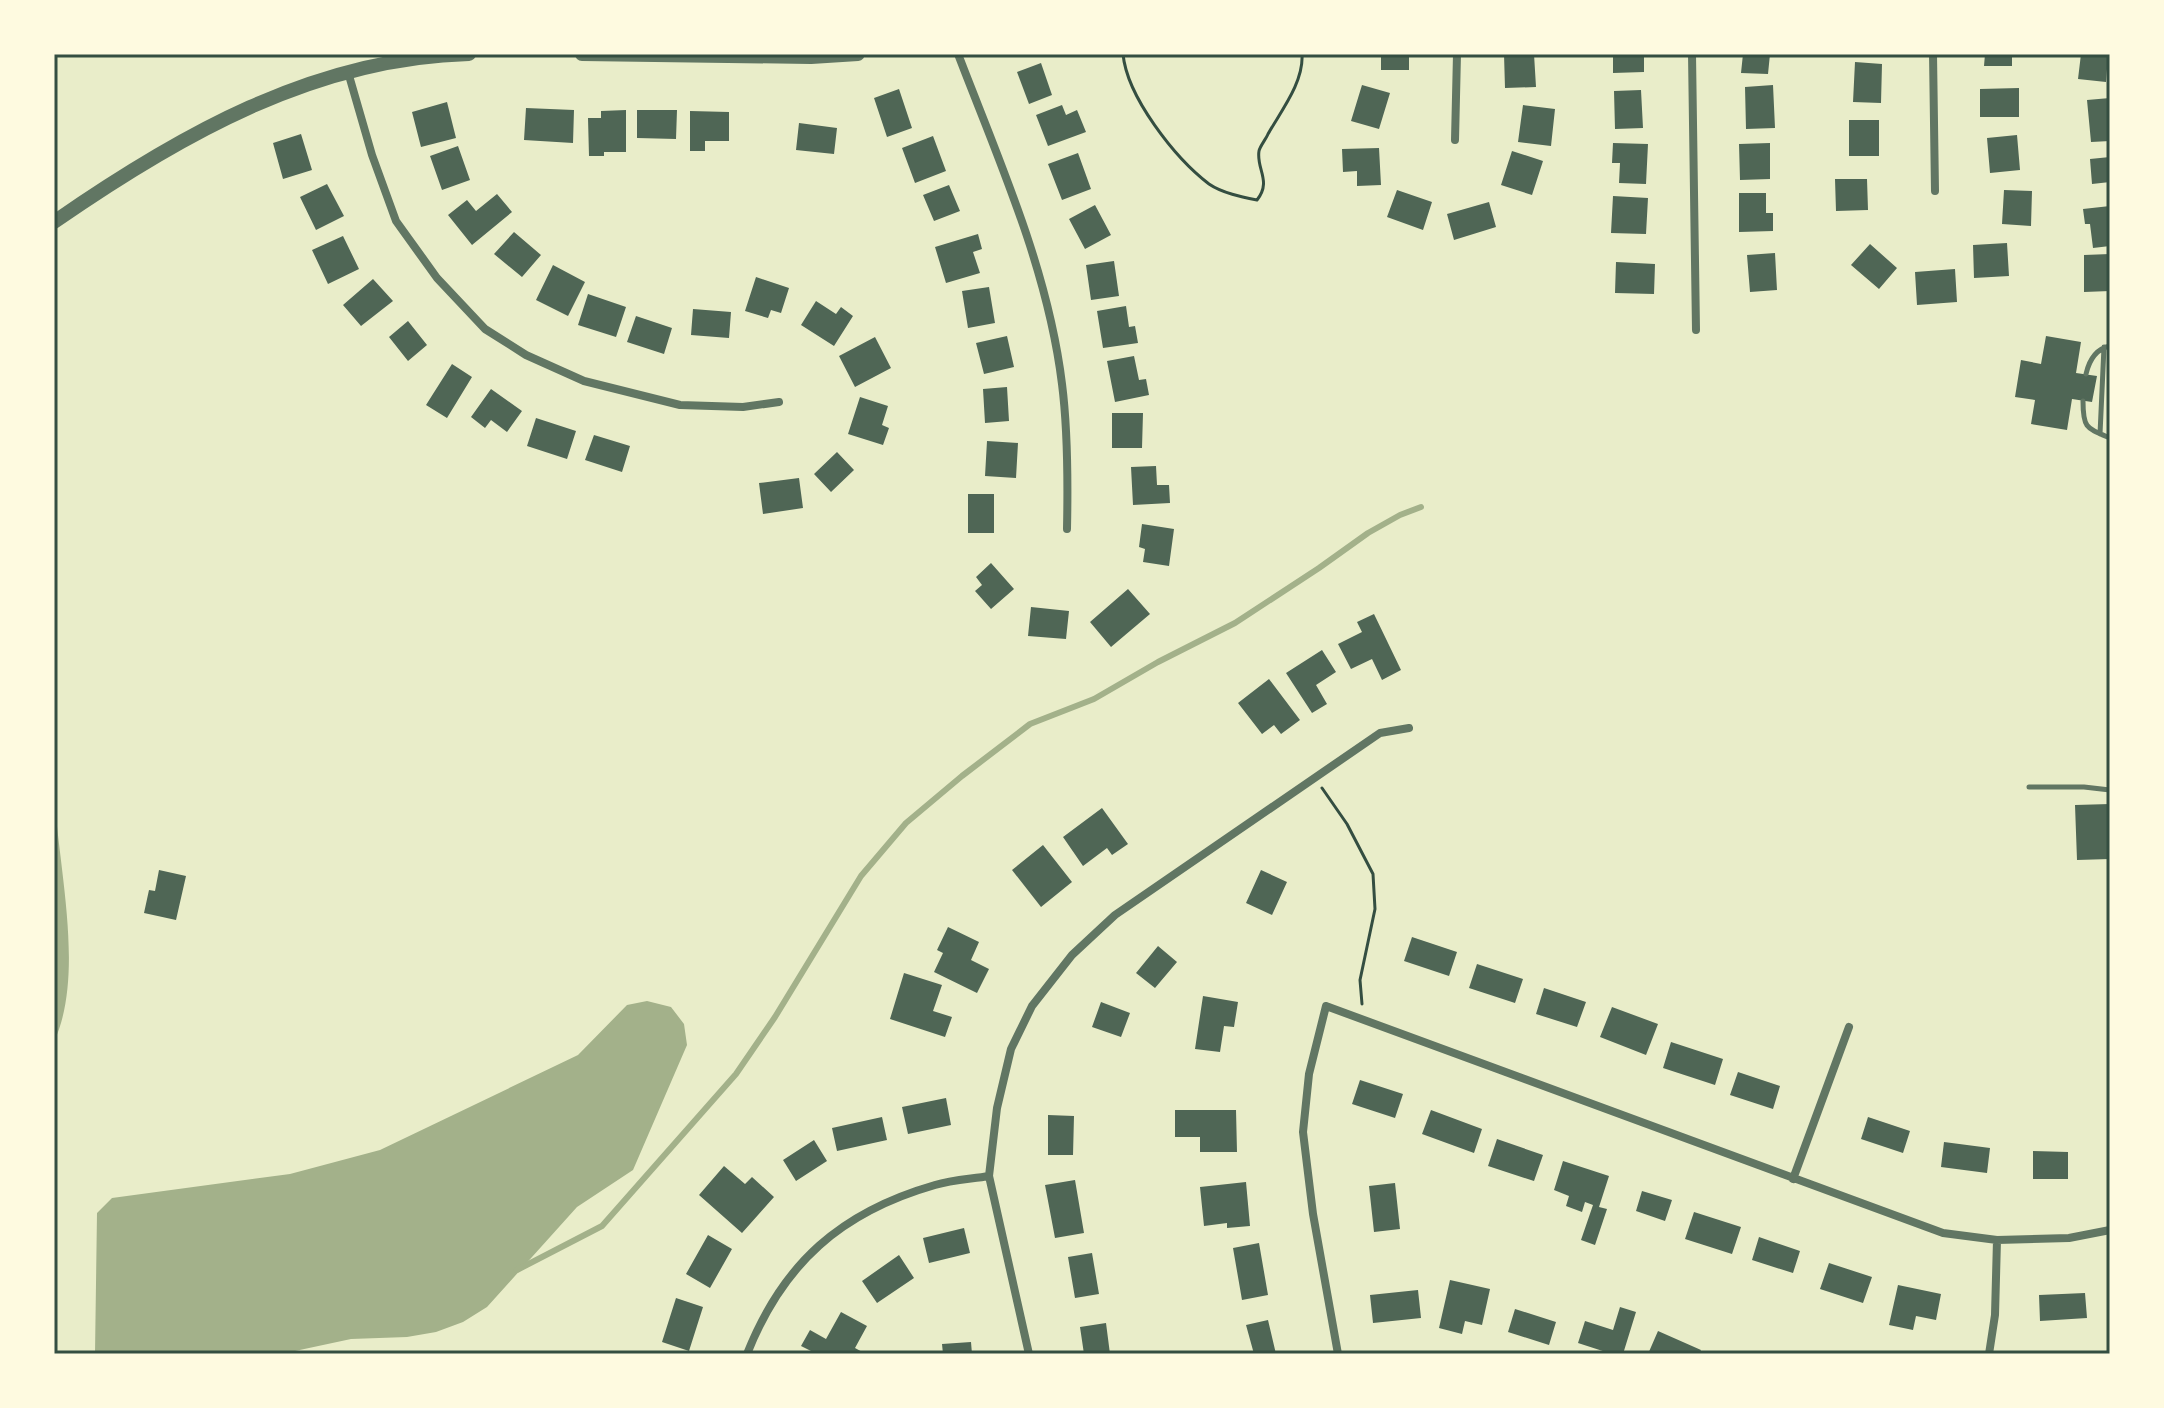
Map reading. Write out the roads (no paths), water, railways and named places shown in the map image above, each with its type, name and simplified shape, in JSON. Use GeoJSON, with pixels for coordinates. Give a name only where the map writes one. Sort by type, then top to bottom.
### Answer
{"type":"FeatureCollection","features":[{"type":"Feature","properties":{"kind":"street"},"geometry":{"type":"LineString","coordinates":[[54,222],[103,188],[225,118],[305,84],[348,71],[415,59],[469,54]]}},
{"type":"Feature","properties":{"kind":"street"},"geometry":{"type":"LineString","coordinates":[[582,54],[811,57],[858,54]]}},
{"type":"Feature","properties":{"kind":"street"},"geometry":{"type":"LineString","coordinates":[[958,54],[1016,205],[1046,300],[1062,384],[1068,484],[1067,529]]}},
{"type":"Feature","properties":{"kind":"street"},"geometry":{"type":"LineString","coordinates":[[1455,140],[1457,54]]}},
{"type":"Feature","properties":{"kind":"street"},"geometry":{"type":"LineString","coordinates":[[1692,54],[1696,330]]}},
{"type":"Feature","properties":{"kind":"street"},"geometry":{"type":"LineString","coordinates":[[1933,54],[1935,191]]}},
{"type":"Feature","properties":{"kind":"street"},"geometry":{"type":"LineString","coordinates":[[348,71],[372,155],[396,221],[437,278],[485,329],[526,355],[584,381],[666,402],[743,407],[779,402]]}},
{"type":"Feature","properties":{"kind":"street"},"geometry":{"type":"LineString","coordinates":[[1029,1354],[989,1176],[997,1108],[1011,1049],[1032,1006],[1072,955],[1115,915],[1380,733],[1409,728]]}},
{"type":"Feature","properties":{"kind":"street"},"geometry":{"type":"LineString","coordinates":[[1338,1354],[1313,1214],[1303,1132],[1309,1074],[1326,1006],[1943,1233],[1997,1240],[2069,1238],[2110,1230]]}},
{"type":"Feature","properties":{"kind":"street"},"geometry":{"type":"LineString","coordinates":[[1793,1179],[1849,1027]]}},
{"type":"Feature","properties":{"kind":"street"},"geometry":{"type":"LineString","coordinates":[[747,1354],[766,1310],[795,1270],[823,1240],[858,1216],[886,1202],[937,1185],[989,1176]]}},
{"type":"Feature","properties":{"kind":"street"},"geometry":{"type":"LineString","coordinates":[[1989,1354],[1995,1315],[1997,1240]]}},
{"type":"Feature","properties":{"kind":"lane"},"geometry":{"type":"LineString","coordinates":[[2086,374],[2089,361],[2107,347]]}},
{"type":"Feature","properties":{"kind":"lane"},"geometry":{"type":"LineString","coordinates":[[2100,434],[2107,347]]}},
{"type":"Feature","properties":{"kind":"lane"},"geometry":{"type":"LineString","coordinates":[[2083,401],[2083,420],[2087,428],[2110,438]]}},
{"type":"Feature","properties":{"kind":"lane"},"geometry":{"type":"LineString","coordinates":[[2029,787],[2110,790]]}},
{"type":"Feature","properties":{"kind":"waterway"},"geometry":{"type":"LineString","coordinates":[[517,1270],[602,1226],[736,1074],[775,1017],[861,876],[906,823],[1030,724],[1094,699],[1235,623],[1368,533],[1421,507]]}}]}
